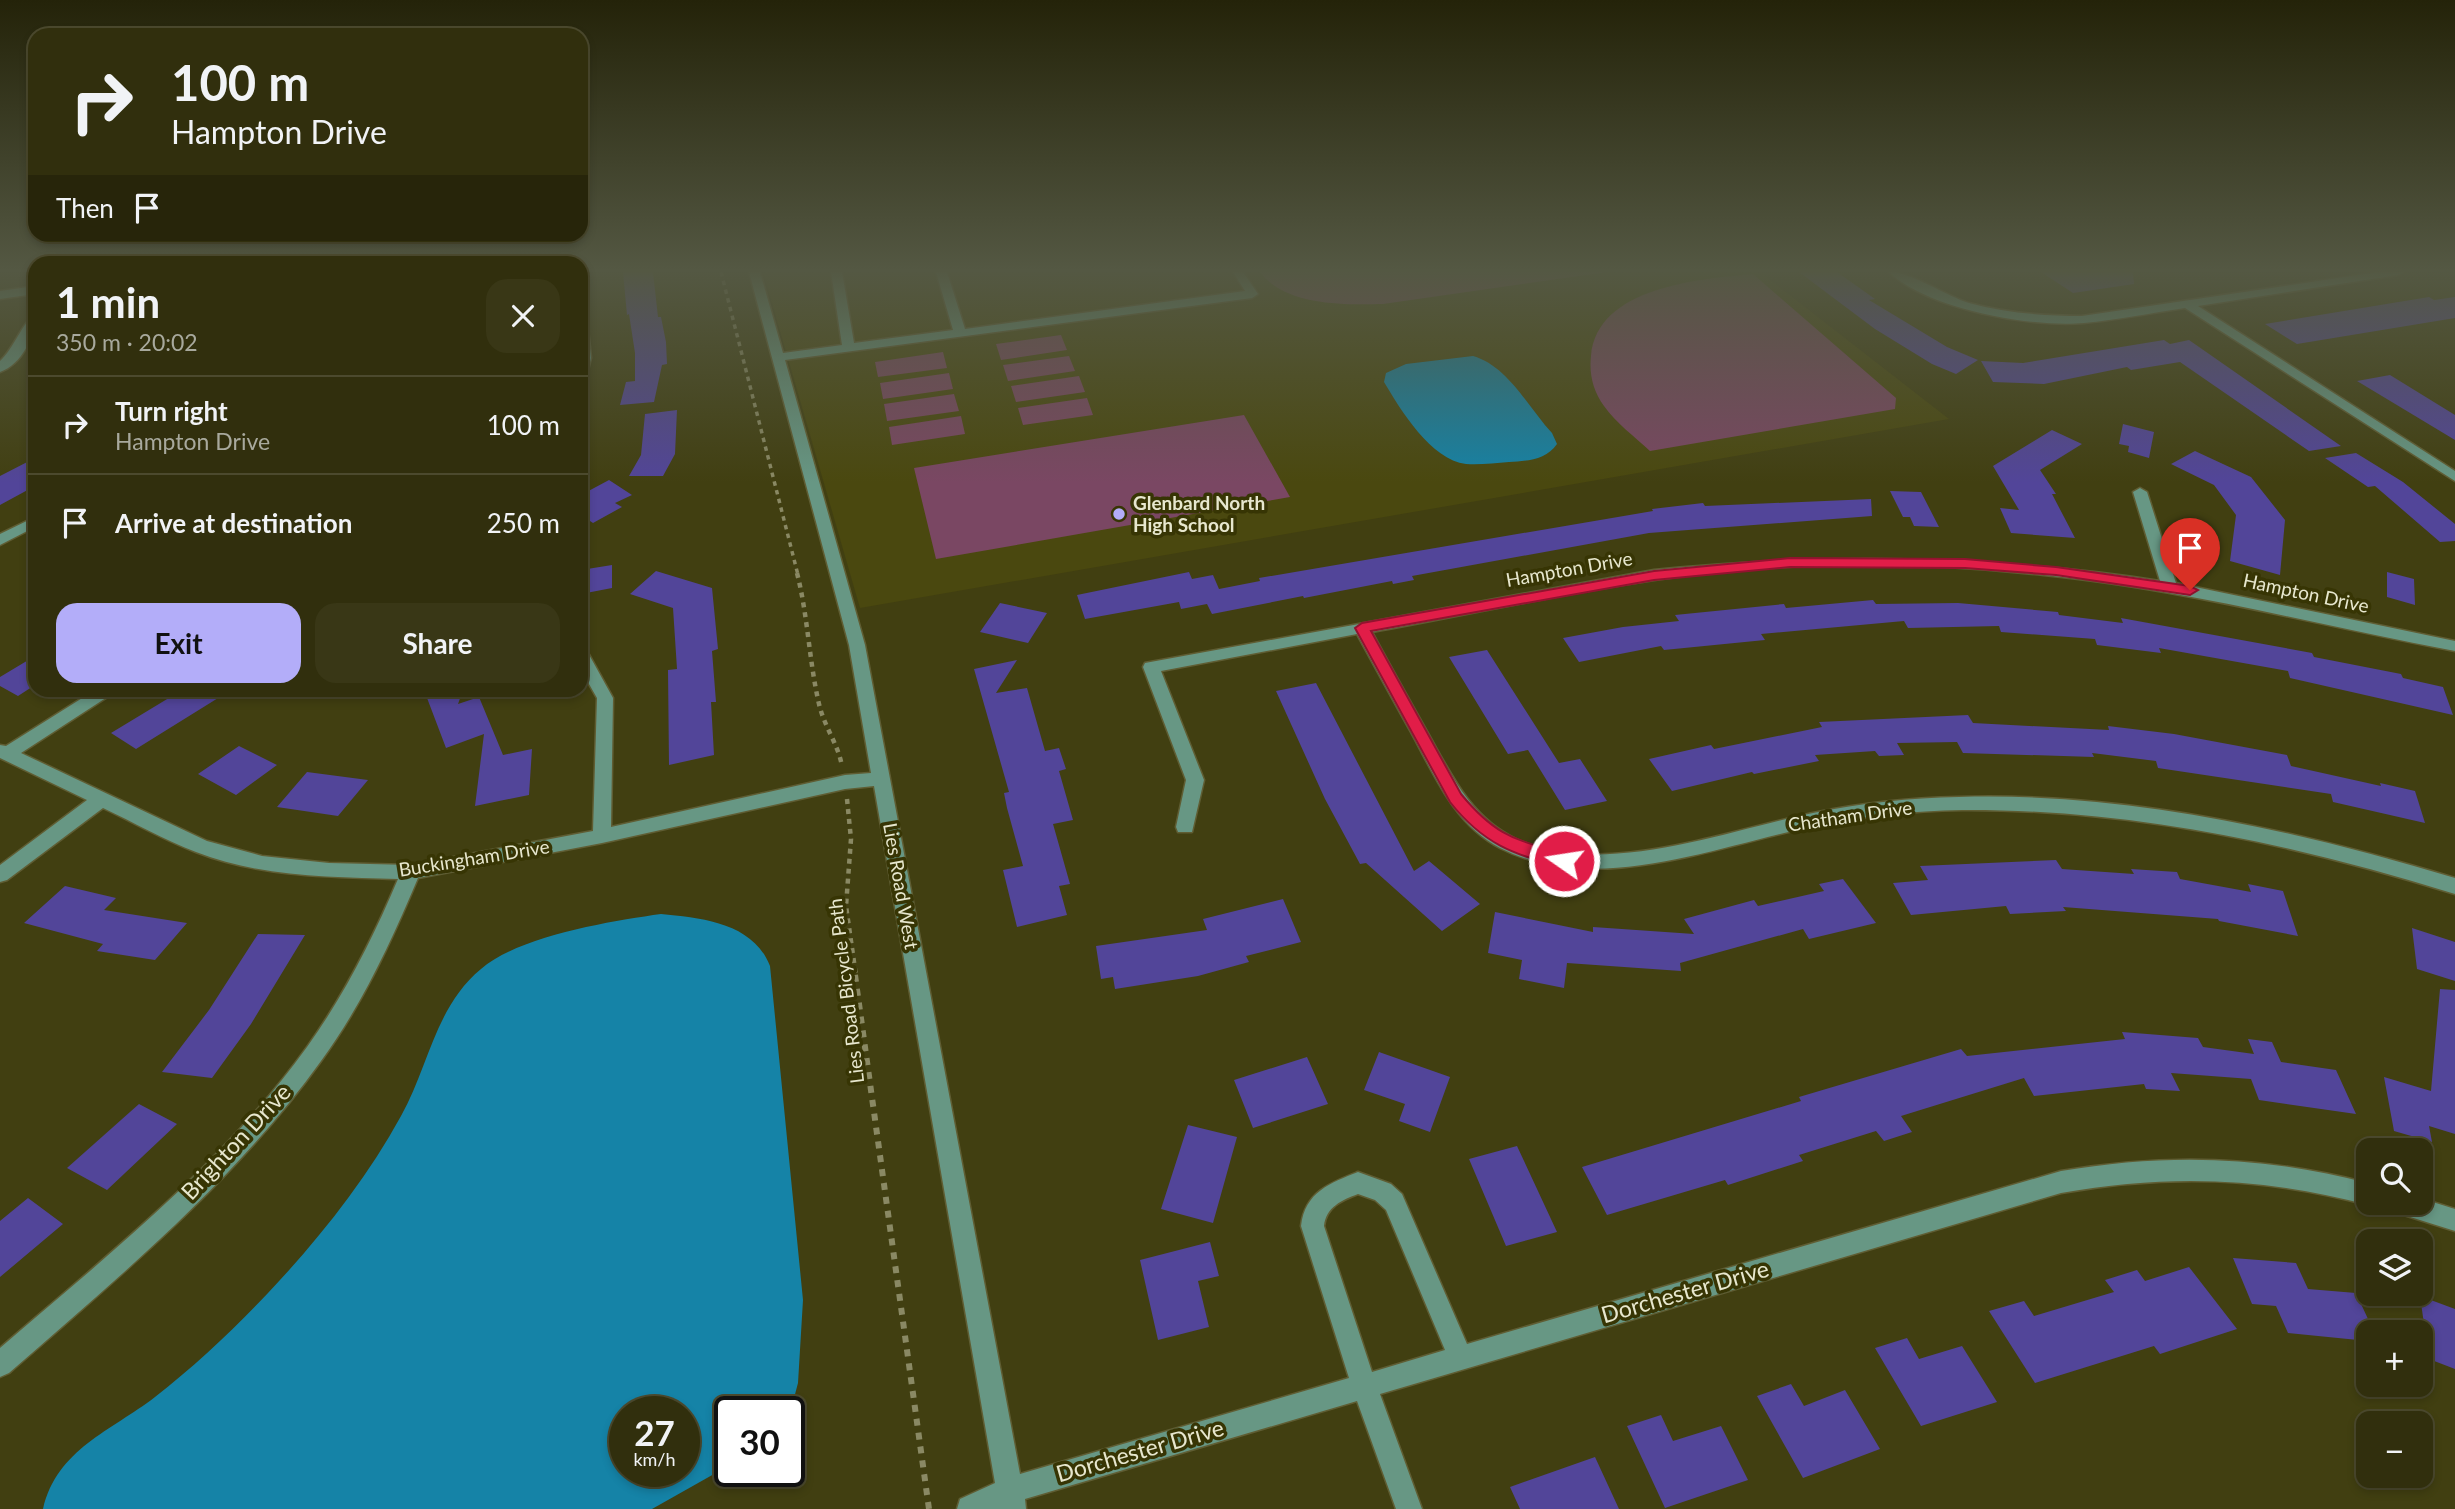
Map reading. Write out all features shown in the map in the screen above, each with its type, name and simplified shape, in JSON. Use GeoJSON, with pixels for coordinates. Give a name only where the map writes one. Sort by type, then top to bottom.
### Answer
{"type":"FeatureCollection","features":[{"type":"Feature","properties":{"kind":"street"},"geometry":{"type":"LineString","coordinates":[[0,368],[16,354],[22,342]]}},
{"type":"Feature","properties":{"kind":"street","name":"Lies Road West"},"geometry":{"type":"LineString","coordinates":[[774,342],[858,645],[1012,1499]]}},
{"type":"Feature","properties":{"kind":"street"},"geometry":{"type":"LineString","coordinates":[[848,342],[849,348]]}},
{"type":"Feature","properties":{"kind":"street"},"geometry":{"type":"LineString","coordinates":[[778,357],[890,342]]}},
{"type":"Feature","properties":{"kind":"street"},"geometry":{"type":"LineString","coordinates":[[2247,342],[2455,477]]}},
{"type":"Feature","properties":{"kind":"street"},"geometry":{"type":"LineString","coordinates":[[2140,492],[2169,586]]}},
{"type":"Feature","properties":{"kind":"street"},"geometry":{"type":"LineString","coordinates":[[0,540],[28,525]]}},
{"type":"Feature","properties":{"kind":"street","name":"Hampton Drive"},"geometry":{"type":"LineString","coordinates":[[1185,827],[1195,780],[1151,667],[1654,575],[1790,562],[1965,564],[2056,571],[2169,586],[2455,646]]}},
{"type":"Feature","properties":{"kind":"street","name":"Chatham Drive"},"geometry":{"type":"LineString","coordinates":[[1362,628],[1464,809],[1495,836],[1522,850],[1549,859],[1579,863],[1622,861],[1845,814],[1946,804],[2004,803],[2140,812],[2238,828],[2298,841],[2455,886]]}},
{"type":"Feature","properties":{"kind":"street"},"geometry":{"type":"LineString","coordinates":[[588,668],[605,698],[602,836]]}},
{"type":"Feature","properties":{"kind":"street"},"geometry":{"type":"LineString","coordinates":[[3,753],[95,697]]}},
{"type":"Feature","properties":{"kind":"street","name":"Buckingham Drive"},"geometry":{"type":"LineString","coordinates":[[3,753],[103,798],[119,810],[160,830],[228,855],[290,867],[411,872],[602,836],[845,782],[881,779]]}},
{"type":"Feature","properties":{"kind":"street"},"geometry":{"type":"LineString","coordinates":[[0,875],[103,798]]}},
{"type":"Feature","properties":{"kind":"street","name":"Brighton Drive"},"geometry":{"type":"LineString","coordinates":[[0,1364],[178,1206],[264,1116],[315,1053],[349,1002],[376,952],[411,872]]}},
{"type":"Feature","properties":{"kind":"street","name":"Dorchester Drive"},"geometry":{"type":"LineString","coordinates":[[970,1509],[1012,1499],[1363,1386],[2061,1182],[2114,1171],[2227,1168],[2304,1179],[2356,1191]]}},
{"type":"Feature","properties":{"kind":"street"},"geometry":{"type":"LineString","coordinates":[[1409,1509],[1363,1386],[1311,1225],[1315,1208],[1325,1198],[1357,1183],[1383,1192],[1394,1202],[1461,1358]]}},
{"type":"Feature","properties":{"kind":"street"},"geometry":{"type":"LineString","coordinates":[[2433,1213],[2455,1220]]}},
{"type":"Feature","properties":{"kind":"path","name":"Lies Road Bicycle Path"},"geometry":{"type":"LineString","coordinates":[[739,342],[805,603],[819,706],[839,750],[845,782],[851,839],[846,906],[929,1509]]}},
{"type":"Feature","properties":{"kind":"shaded area","name":"Glenbard North High School"},"geometry":{"type":"Polygon","coordinates":[[[783,342],[1851,342],[1949,419],[860,608],[783,342]]]}},
{"type":"Feature","properties":{"kind":"shaded area"},"geometry":{"type":"Polygon","coordinates":[[[1064,342],[1067,350],[1001,360],[996,344],[1064,342]]]}},
{"type":"Feature","properties":{"kind":"shaded area"},"geometry":{"type":"Polygon","coordinates":[[[1595,342],[1832,342],[1896,398],[1895,409],[1650,451],[1604,406],[1591,376],[1595,342]]]}},
{"type":"Feature","properties":{"kind":"shaded area"},"geometry":{"type":"Polygon","coordinates":[[[943,352],[947,368],[878,377],[875,362],[943,352]]]}},
{"type":"Feature","properties":{"kind":"shaded area"},"geometry":{"type":"Polygon","coordinates":[[[1069,356],[1075,371],[1008,381],[1003,365],[1069,356]]]}},
{"type":"Feature","properties":{"kind":"shaded area"},"geometry":{"type":"Polygon","coordinates":[[[949,373],[953,389],[883,399],[880,383],[949,373]]]}},
{"type":"Feature","properties":{"kind":"shaded area"},"geometry":{"type":"Polygon","coordinates":[[[1079,376],[1085,392],[1016,402],[1011,386],[1079,376]]]}},
{"type":"Feature","properties":{"kind":"shaded area"},"geometry":{"type":"Polygon","coordinates":[[[954,394],[959,411],[887,421],[884,404],[954,394]]]}},
{"type":"Feature","properties":{"kind":"shaded area"},"geometry":{"type":"Polygon","coordinates":[[[1087,398],[1093,415],[1023,425],[1018,408],[1087,398]]]}},
{"type":"Feature","properties":{"kind":"shaded area"},"geometry":{"type":"Polygon","coordinates":[[[1244,415],[1290,497],[936,559],[914,468],[1244,415]]]}},
{"type":"Feature","properties":{"kind":"shaded area"},"geometry":{"type":"Polygon","coordinates":[[[961,416],[965,434],[892,445],[889,427],[961,416]]]}},
{"type":"Feature","properties":{"kind":"water"},"geometry":{"type":"Polygon","coordinates":[[[1473,356],[1497,369],[1517,388],[1552,433],[1557,444],[1553,449],[1536,459],[1523,461],[1466,464],[1453,460],[1418,432],[1384,382],[1386,373],[1406,364],[1473,356]]]}},
{"type":"Feature","properties":{"kind":"water"},"geometry":{"type":"Polygon","coordinates":[[[661,914],[709,921],[725,925],[752,940],[770,966],[803,1300],[798,1383],[795,1396],[714,1396],[714,1474],[700,1482],[700,1396],[609,1396],[609,1487],[691,1487],[652,1509],[43,1509],[50,1488],[73,1456],[155,1397],[228,1334],[323,1231],[357,1186],[401,1116],[443,1019],[466,984],[481,969],[518,947],[592,926],[661,914]]]}},
{"type":"Feature","properties":{"kind":"building"},"geometry":{"type":"Polygon","coordinates":[[[633,342],[666,342],[667,364],[662,365],[654,402],[620,405],[626,382],[635,381],[633,342]]]}},
{"type":"Feature","properties":{"kind":"building"},"geometry":{"type":"Polygon","coordinates":[[[1897,342],[1939,342],[1978,360],[1956,374],[1932,364],[1897,342]]]}},
{"type":"Feature","properties":{"kind":"building"},"geometry":{"type":"Polygon","coordinates":[[[2149,342],[2192,342],[2341,446],[2309,451],[2180,362],[2131,370],[2127,367],[2044,384],[1993,382],[1981,361],[2023,363],[2149,342]]]}},
{"type":"Feature","properties":{"kind":"building"},"geometry":{"type":"Polygon","coordinates":[[[2390,375],[2455,415],[2455,440],[2357,381],[2390,375]]]}},
{"type":"Feature","properties":{"kind":"building"},"geometry":{"type":"Polygon","coordinates":[[[677,410],[675,454],[663,476],[629,476],[641,455],[645,414],[677,410]]]}},
{"type":"Feature","properties":{"kind":"building"},"geometry":{"type":"Polygon","coordinates":[[[2123,424],[2154,432],[2149,458],[2128,452],[2129,446],[2119,444],[2123,424]]]}},
{"type":"Feature","properties":{"kind":"building"},"geometry":{"type":"Polygon","coordinates":[[[2052,430],[2082,444],[2040,470],[2056,494],[2052,494],[2075,538],[2011,533],[2000,508],[2019,510],[1993,466],[2052,430]]]}},
{"type":"Feature","properties":{"kind":"building"},"geometry":{"type":"Polygon","coordinates":[[[2195,451],[2251,477],[2285,520],[2280,575],[2230,561],[2236,515],[2214,485],[2171,464],[2195,451]]]}},
{"type":"Feature","properties":{"kind":"building"},"geometry":{"type":"Polygon","coordinates":[[[2356,453],[2403,482],[2455,524],[2455,541],[2440,542],[2375,486],[2368,487],[2325,458],[2356,453]]]}},
{"type":"Feature","properties":{"kind":"building"},"geometry":{"type":"Polygon","coordinates":[[[28,462],[28,490],[0,505],[0,476],[28,462]]]}},
{"type":"Feature","properties":{"kind":"building"},"geometry":{"type":"Polygon","coordinates":[[[609,480],[632,495],[615,503],[622,507],[593,523],[588,520],[588,491],[609,480]]]}},
{"type":"Feature","properties":{"kind":"building"},"geometry":{"type":"Polygon","coordinates":[[[1890,491],[1921,492],[1939,527],[1914,526],[1910,517],[1903,517],[1890,491]]]}},
{"type":"Feature","properties":{"kind":"building"},"geometry":{"type":"Polygon","coordinates":[[[1871,499],[1872,516],[1649,533],[1412,576],[1414,580],[1393,584],[1392,581],[1212,614],[1207,604],[1181,609],[1179,602],[1085,619],[1077,595],[1189,572],[1192,579],[1213,575],[1219,589],[1260,581],[1259,578],[1653,511],[1652,509],[1703,503],[1705,506],[1871,499]]]}},
{"type":"Feature","properties":{"kind":"building"},"geometry":{"type":"Polygon","coordinates":[[[612,565],[612,588],[588,593],[588,569],[612,565]]]}},
{"type":"Feature","properties":{"kind":"building"},"geometry":{"type":"Polygon","coordinates":[[[656,571],[712,588],[718,649],[712,651],[716,702],[711,702],[714,755],[669,765],[668,670],[677,669],[673,608],[630,594],[656,571]]]}},
{"type":"Feature","properties":{"kind":"building"},"geometry":{"type":"Polygon","coordinates":[[[2387,572],[2414,579],[2415,605],[2387,597],[2387,572]]]}},
{"type":"Feature","properties":{"kind":"building"},"geometry":{"type":"Polygon","coordinates":[[[1873,600],[1876,604],[1958,603],[2058,612],[2059,615],[2123,623],[2121,618],[2312,653],[2314,657],[2401,674],[2403,678],[2443,687],[2453,715],[2290,678],[2288,671],[2159,648],[2161,653],[2097,645],[2095,639],[2001,632],[1999,626],[1908,628],[1904,621],[1761,634],[1765,640],[1664,650],[1661,646],[1579,662],[1563,638],[1623,627],[1679,621],[1675,615],[1784,604],[1786,608],[1873,600]]]}},
{"type":"Feature","properties":{"kind":"building"},"geometry":{"type":"Polygon","coordinates":[[[1000,603],[1047,613],[1028,643],[980,632],[1000,603]]]}},
{"type":"Feature","properties":{"kind":"building"},"geometry":{"type":"Polygon","coordinates":[[[1487,650],[1559,763],[1580,759],[1607,801],[1565,810],[1528,750],[1508,754],[1449,657],[1487,650]]]}},
{"type":"Feature","properties":{"kind":"building"},"geometry":{"type":"Polygon","coordinates":[[[28,660],[28,690],[18,696],[0,686],[0,677],[28,660]]]}},
{"type":"Feature","properties":{"kind":"building"},"geometry":{"type":"Polygon","coordinates":[[[1017,660],[996,693],[1027,688],[1045,751],[1059,748],[1066,769],[1059,771],[1073,820],[1053,824],[1070,884],[1059,886],[1067,915],[1017,927],[1003,870],[1023,866],[1004,793],[1009,792],[974,669],[1017,660]]]}},
{"type":"Feature","properties":{"kind":"building"},"geometry":{"type":"Polygon","coordinates":[[[1316,683],[1414,871],[1429,861],[1480,904],[1442,931],[1366,863],[1360,864],[1325,799],[1276,691],[1316,683]]]}},
{"type":"Feature","properties":{"kind":"building"},"geometry":{"type":"Polygon","coordinates":[[[170,697],[220,697],[136,749],[111,733],[170,697]]]}},
{"type":"Feature","properties":{"kind":"building"},"geometry":{"type":"Polygon","coordinates":[[[427,697],[460,697],[458,704],[479,697],[503,755],[532,749],[529,795],[475,806],[484,734],[446,748],[427,697]]]}},
{"type":"Feature","properties":{"kind":"building"},"geometry":{"type":"Polygon","coordinates":[[[1968,715],[1973,723],[2109,730],[2108,726],[2174,734],[2287,755],[2291,766],[2415,791],[2425,823],[2333,802],[2331,794],[2158,768],[2156,761],[2092,753],[2094,757],[1963,753],[1957,742],[1897,743],[1904,755],[1879,756],[1875,751],[1815,755],[1819,761],[1754,774],[1752,772],[1672,791],[1649,759],[1711,745],[1714,749],[1822,727],[1819,722],[1968,715]]]}},
{"type":"Feature","properties":{"kind":"building"},"geometry":{"type":"Polygon","coordinates":[[[239,746],[277,765],[236,795],[198,774],[239,746]]]}},
{"type":"Feature","properties":{"kind":"building"},"geometry":{"type":"Polygon","coordinates":[[[307,772],[368,780],[338,816],[277,807],[307,772]]]}},
{"type":"Feature","properties":{"kind":"building"},"geometry":{"type":"Polygon","coordinates":[[[2056,860],[2062,869],[2134,874],[2131,869],[2177,872],[2180,879],[2251,892],[2248,884],[2283,891],[2298,936],[2218,919],[2063,907],[2066,911],[2010,914],[2006,906],[1911,915],[1893,883],[1928,880],[1920,866],[2056,860]]]}},
{"type":"Feature","properties":{"kind":"building"},"geometry":{"type":"Polygon","coordinates":[[[1843,879],[1876,923],[1809,939],[1803,929],[1680,963],[1681,971],[1567,963],[1564,988],[1519,979],[1522,960],[1488,953],[1495,912],[1593,932],[1593,927],[1694,934],[1684,919],[1754,900],[1758,906],[1824,891],[1819,884],[1843,879]]]}},
{"type":"Feature","properties":{"kind":"building"},"geometry":{"type":"Polygon","coordinates":[[[65,886],[116,898],[104,910],[187,923],[155,960],[97,951],[103,944],[24,923],[65,886]]]}},
{"type":"Feature","properties":{"kind":"building"},"geometry":{"type":"Polygon","coordinates":[[[1283,899],[1301,942],[1246,956],[1249,962],[1198,976],[1115,989],[1113,977],[1101,979],[1096,946],[1207,930],[1203,919],[1283,899]]]}},
{"type":"Feature","properties":{"kind":"building"},"geometry":{"type":"Polygon","coordinates":[[[2412,928],[2455,942],[2455,981],[2417,969],[2412,928]]]}},
{"type":"Feature","properties":{"kind":"building"},"geometry":{"type":"Polygon","coordinates":[[[258,934],[305,935],[251,1024],[212,1078],[162,1072],[209,1010],[258,934]]]}},
{"type":"Feature","properties":{"kind":"building"},"geometry":{"type":"Polygon","coordinates":[[[2440,989],[2455,990],[2455,1134],[2429,1126],[2431,1138],[2418,1138],[2394,1131],[2384,1077],[2431,1091],[2440,989]]]}},
{"type":"Feature","properties":{"kind":"building"},"geometry":{"type":"Polygon","coordinates":[[[2122,1032],[2198,1038],[2203,1047],[2254,1054],[2248,1039],[2272,1042],[2281,1062],[2336,1070],[2356,1114],[2259,1100],[2251,1079],[2171,1073],[2180,1091],[2146,1089],[2144,1084],[2034,1096],[2024,1078],[1901,1116],[1912,1132],[1884,1141],[1876,1131],[1799,1155],[1803,1161],[1728,1185],[1725,1180],[1607,1215],[1582,1167],[1801,1101],[1799,1097],[1961,1049],[1967,1056],[2125,1039],[2122,1032]]]}},
{"type":"Feature","properties":{"kind":"building"},"geometry":{"type":"Polygon","coordinates":[[[1379,1052],[1450,1077],[1430,1132],[1399,1121],[1405,1104],[1364,1090],[1379,1052]]]}},
{"type":"Feature","properties":{"kind":"building"},"geometry":{"type":"Polygon","coordinates":[[[1307,1057],[1328,1104],[1253,1128],[1234,1080],[1307,1057]]]}},
{"type":"Feature","properties":{"kind":"building"},"geometry":{"type":"Polygon","coordinates":[[[139,1104],[177,1124],[107,1190],[67,1168],[139,1104]]]}},
{"type":"Feature","properties":{"kind":"building"},"geometry":{"type":"Polygon","coordinates":[[[1188,1125],[1237,1137],[1213,1223],[1161,1209],[1188,1125]]]}},
{"type":"Feature","properties":{"kind":"building"},"geometry":{"type":"Polygon","coordinates":[[[1517,1146],[1557,1232],[1506,1246],[1469,1159],[1517,1146]]]}},
{"type":"Feature","properties":{"kind":"building"},"geometry":{"type":"Polygon","coordinates":[[[28,1198],[63,1224],[0,1277],[0,1221],[28,1198]]]}},
{"type":"Feature","properties":{"kind":"building"},"geometry":{"type":"Polygon","coordinates":[[[1210,1242],[1219,1276],[1198,1281],[1209,1327],[1158,1340],[1140,1260],[1210,1242]]]}},
{"type":"Feature","properties":{"kind":"building"},"geometry":{"type":"Polygon","coordinates":[[[2233,1258],[2296,1263],[2308,1289],[2356,1293],[2356,1306],[2362,1306],[2368,1320],[2356,1320],[2356,1340],[2288,1333],[2276,1306],[2252,1304],[2233,1258]]]}},
{"type":"Feature","properties":{"kind":"building"},"geometry":{"type":"Polygon","coordinates":[[[2189,1267],[2237,1329],[2160,1354],[2154,1346],[2035,1383],[1989,1311],[2024,1301],[2034,1316],[2114,1292],[2105,1280],[2137,1270],[2145,1281],[2189,1267]]]}},
{"type":"Feature","properties":{"kind":"building"},"geometry":{"type":"Polygon","coordinates":[[[2433,1301],[2455,1309],[2455,1369],[2433,1361],[2433,1320],[2423,1320],[2421,1306],[2433,1306],[2433,1301]]]}},
{"type":"Feature","properties":{"kind":"building"},"geometry":{"type":"Polygon","coordinates":[[[1907,1338],[1919,1359],[1962,1346],[1997,1402],[1921,1426],[1875,1348],[1907,1338]]]}},
{"type":"Feature","properties":{"kind":"building"},"geometry":{"type":"Polygon","coordinates":[[[1791,1384],[1804,1406],[1845,1390],[1880,1449],[1803,1478],[1757,1396],[1791,1384]]]}},
{"type":"Feature","properties":{"kind":"building"},"geometry":{"type":"Polygon","coordinates":[[[1661,1415],[1673,1441],[1721,1426],[1748,1480],[1665,1508],[1627,1426],[1661,1415]]]}},
{"type":"Feature","properties":{"kind":"building"},"geometry":{"type":"Polygon","coordinates":[[[1595,1457],[1619,1509],[1520,1509],[1510,1487],[1595,1457]]]}},
{"type":"Feature","properties":{"kind":"place","name":"Glenbard North High School"},"geometry":{"type":"Point","coordinates":[1119,514]}},
{"type":"Feature","properties":{"kind":"route"},"geometry":{"type":"LineString","coordinates":[[1564,861],[1522,850],[1495,836],[1473,820],[1456,798],[1362,628],[1654,575],[1790,562],[1910,561],[1965,564],[2056,571],[2190,590]]}}]}
